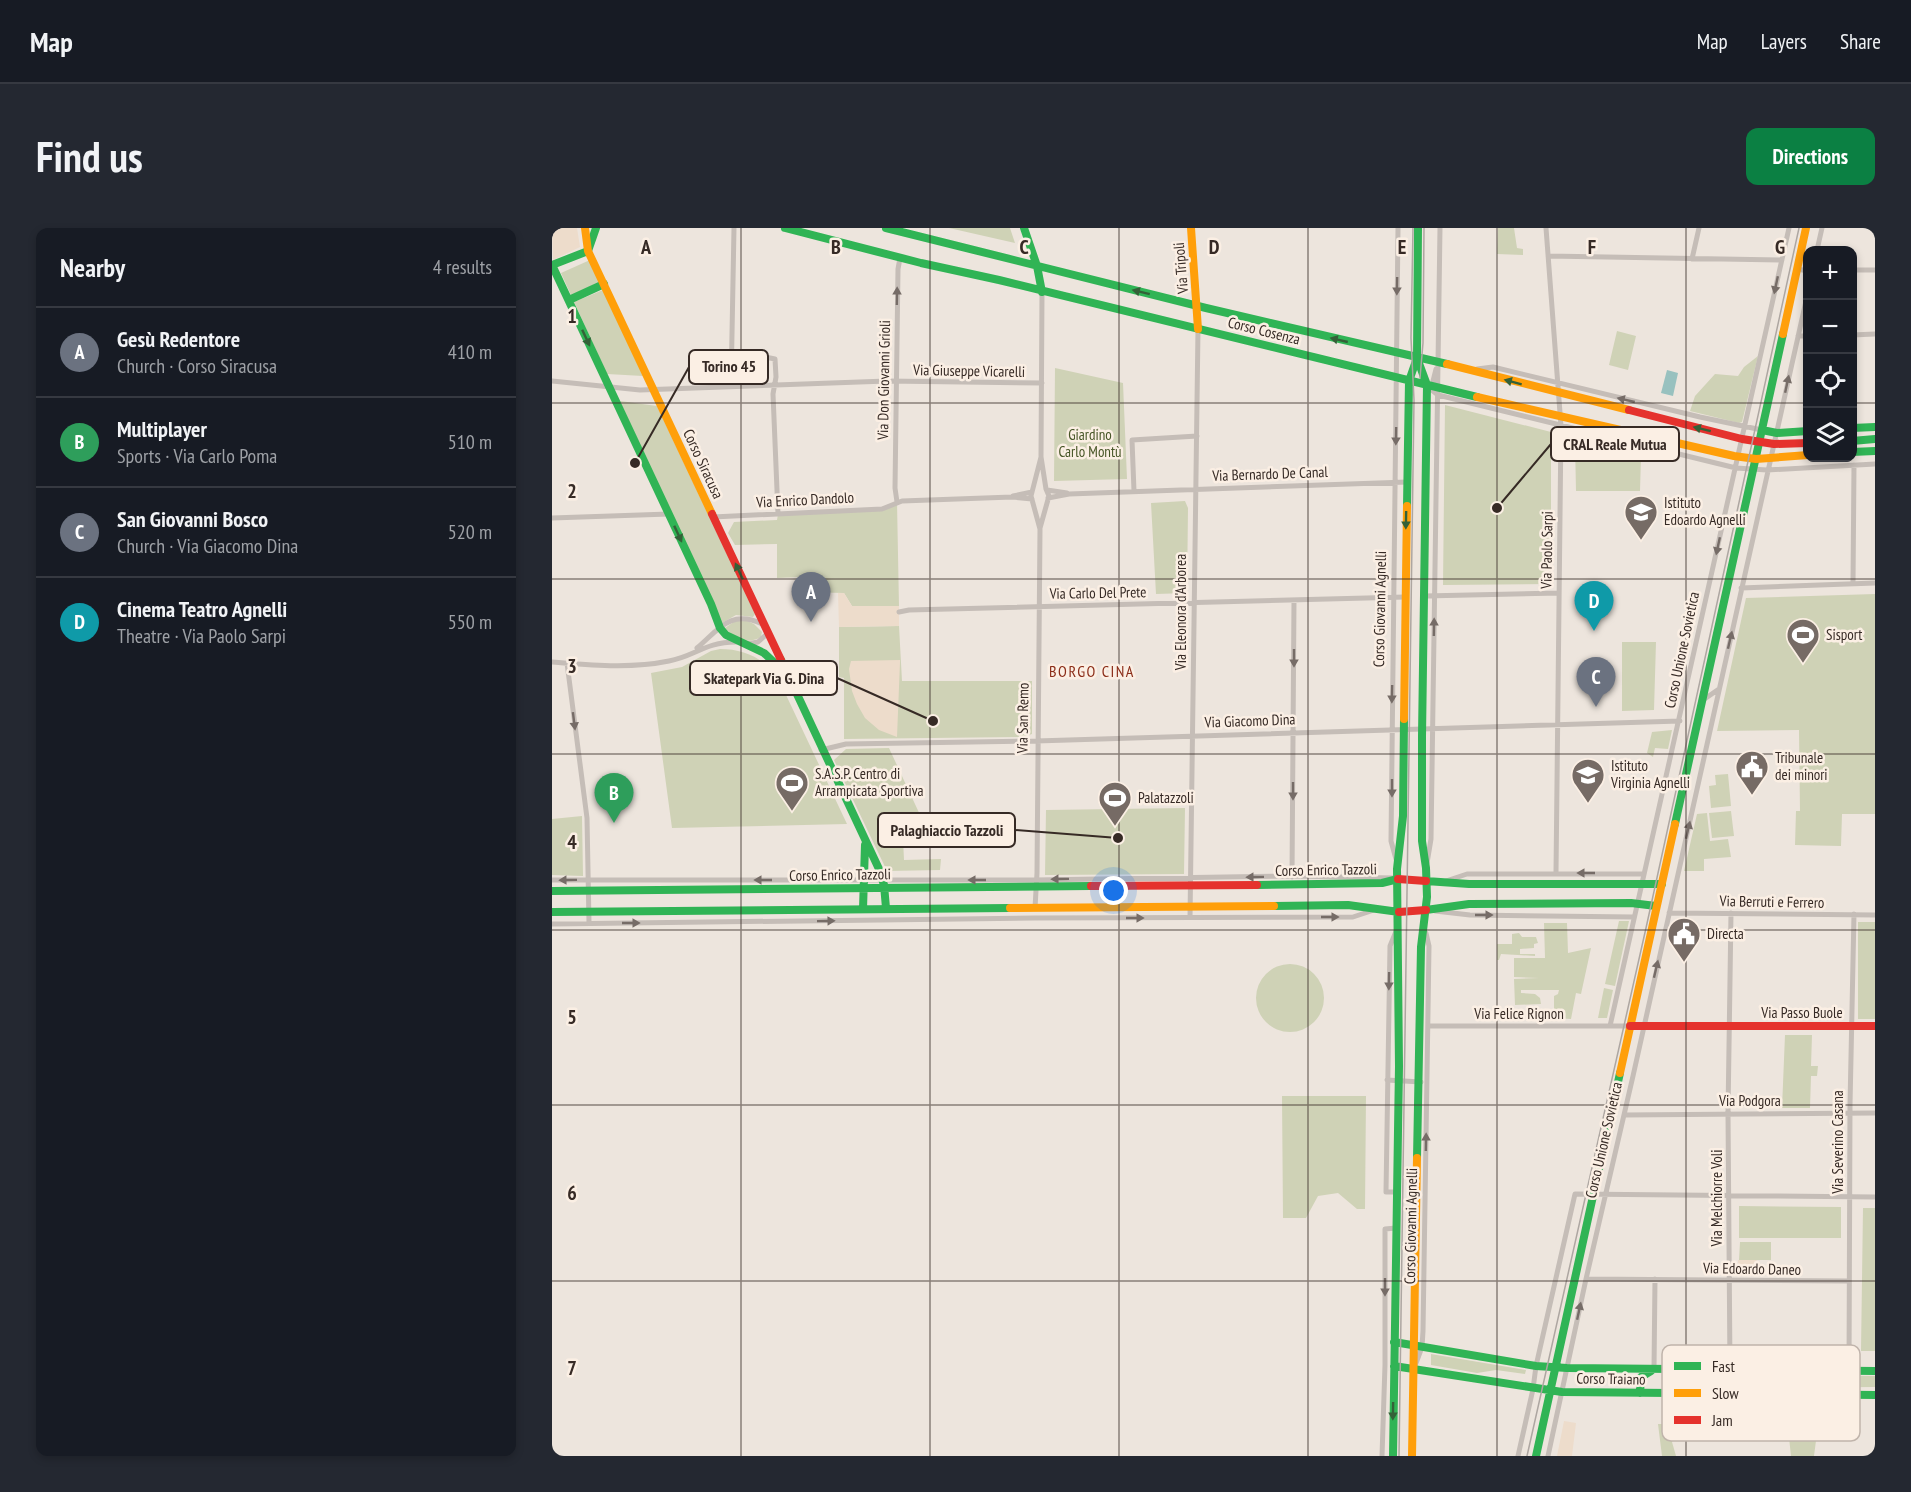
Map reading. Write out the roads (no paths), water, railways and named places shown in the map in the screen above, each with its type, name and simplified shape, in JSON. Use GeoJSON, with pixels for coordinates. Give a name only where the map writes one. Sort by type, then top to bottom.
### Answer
{"type":"FeatureCollection","features":[{"type":"Feature","properties":{"kind":"main road","name":"Corso Siracusa"},"geometry":{"type":"LineString","coordinates":[[585,228],[588,251],[864,842],[874,857],[884,884],[886,908]]}},
{"type":"Feature","properties":{"kind":"main road"},"geometry":{"type":"LineString","coordinates":[[552,265],[588,251],[596,228]]}},
{"type":"Feature","properties":{"kind":"main road","name":"Corso Cosenza"},"geometry":{"type":"LineString","coordinates":[[785,228],[900,258],[1402,379],[1433,389],[1738,457],[1756,459],[1803,455]]}},
{"type":"Feature","properties":{"kind":"main road","name":"Corso Cosenza"},"geometry":{"type":"LineString","coordinates":[[886,228],[1198,306],[1438,362],[1742,439],[1774,444],[1803,443]]}},
{"type":"Feature","properties":{"kind":"main road"},"geometry":{"type":"LineString","coordinates":[[1024,228],[1037,266],[1042,292]]}},
{"type":"Feature","properties":{"kind":"main road","name":"Via Tripoli"},"geometry":{"type":"LineString","coordinates":[[1191,228],[1198,306]]}},
{"type":"Feature","properties":{"kind":"main road","name":"Corso Giovanni Agnelli"},"geometry":{"type":"LineString","coordinates":[[1412,1456],[1414,1369],[1418,1346],[1423,1083],[1421,947],[1426,910],[1426,868],[1422,841],[1422,728],[1424,596],[1432,484],[1427,402],[1433,389],[1417,358],[1418,228]]}},
{"type":"Feature","properties":{"kind":"main road","name":"Corso Unione Sovietica"},"geometry":{"type":"LineString","coordinates":[[1536,1456],[1806,228]]}},
{"type":"Feature","properties":{"kind":"main road","name":"Corso Siracusa"},"geometry":{"type":"LineString","coordinates":[[552,265],[720,628],[726,635],[764,653],[787,676]]}},
{"type":"Feature","properties":{"kind":"main road"},"geometry":{"type":"LineString","coordinates":[[569,300],[604,284]]}},
{"type":"Feature","properties":{"kind":"main road","name":"Via Eleonora d'Arborea"},"geometry":{"type":"LineString","coordinates":[[1198,306],[1198,329]]}},
{"type":"Feature","properties":{"kind":"main road","name":"Corso Giovanni Agnelli"},"geometry":{"type":"LineString","coordinates":[[1393,1456],[1389,1342],[1396,1299],[1399,1080],[1398,865],[1402,834],[1408,399],[1402,379],[1417,358]]}},
{"type":"Feature","properties":{"kind":"main road"},"geometry":{"type":"LineString","coordinates":[[1857,428],[1875,427]]}},
{"type":"Feature","properties":{"kind":"main road"},"geometry":{"type":"LineString","coordinates":[[1762,430],[1777,433],[1803,431]]}},
{"type":"Feature","properties":{"kind":"main road"},"geometry":{"type":"LineString","coordinates":[[1857,441],[1875,439]]}},
{"type":"Feature","properties":{"kind":"main road"},"geometry":{"type":"LineString","coordinates":[[1857,452],[1875,451]]}},
{"type":"Feature","properties":{"kind":"main road","name":"Corso Siracusa"},"geometry":{"type":"LineString","coordinates":[[863,909],[864,842]]}},
{"type":"Feature","properties":{"kind":"main road","name":"Corso Enrico Tazzoli"},"geometry":{"type":"LineString","coordinates":[[552,891],[884,884],[1292,880],[1382,883],[1398,879],[1426,881]]}},
{"type":"Feature","properties":{"kind":"main road"},"geometry":{"type":"LineString","coordinates":[[1426,881],[1470,884],[1662,884]]}},
{"type":"Feature","properties":{"kind":"main road"},"geometry":{"type":"LineString","coordinates":[[552,912],[1348,905],[1399,912],[1468,904],[1637,903],[1656,906]]}},
{"type":"Feature","properties":{"kind":"main road","name":"Via Passo Buole"},"geometry":{"type":"LineString","coordinates":[[1630,1026],[1875,1026]]}},
{"type":"Feature","properties":{"kind":"main road","name":"Corso Traiano"},"geometry":{"type":"LineString","coordinates":[[1389,1342],[1536,1366],[1662,1369]]}},
{"type":"Feature","properties":{"kind":"main road","name":"Corso Traiano"},"geometry":{"type":"LineString","coordinates":[[1389,1365],[1551,1391],[1662,1393]]}},
{"type":"Feature","properties":{"kind":"main road"},"geometry":{"type":"LineString","coordinates":[[1640,1393],[1641,1377],[1654,1369]]}},
{"type":"Feature","properties":{"kind":"main road","name":"Corso Traiano"},"geometry":{"type":"LineString","coordinates":[[1860,1395],[1875,1395]]}},
{"type":"Feature","properties":{"kind":"street"},"geometry":{"type":"LineString","coordinates":[[731,387],[734,228]]}},
{"type":"Feature","properties":{"kind":"street","name":"Corso Giovanni Agnelli"},"geometry":{"type":"LineString","coordinates":[[1398,228],[1396,353],[1402,379],[1395,482],[1391,841],[1398,865]]}},
{"type":"Feature","properties":{"kind":"street","name":"Corso Giovanni Agnelli"},"geometry":{"type":"LineString","coordinates":[[1426,868],[1431,848],[1434,596],[1433,389],[1438,362],[1440,228]]}},
{"type":"Feature","properties":{"kind":"street","name":"Via Paolo Sarpi"},"geometry":{"type":"LineString","coordinates":[[1546,228],[1561,416],[1556,873]]}},
{"type":"Feature","properties":{"kind":"street"},"geometry":{"type":"LineString","coordinates":[[1692,259],[1699,228]]}},
{"type":"Feature","properties":{"kind":"street","name":"Corso Unione Sovietica"},"geometry":{"type":"LineString","coordinates":[[1610,1026],[1789,228]]}},
{"type":"Feature","properties":{"kind":"street"},"geometry":{"type":"LineString","coordinates":[[1817,246],[1822,228]]}},
{"type":"Feature","properties":{"kind":"street"},"geometry":{"type":"LineString","coordinates":[[1548,256],[1782,260]]}},
{"type":"Feature","properties":{"kind":"street","name":"Via Don Giovanni Grioli"},"geometry":{"type":"LineString","coordinates":[[897,502],[895,488],[896,381],[900,258]]}},
{"type":"Feature","properties":{"kind":"street"},"geometry":{"type":"LineString","coordinates":[[1797,269],[1803,270]]}},
{"type":"Feature","properties":{"kind":"street"},"geometry":{"type":"LineString","coordinates":[[1857,270],[1875,270]]}},
{"type":"Feature","properties":{"kind":"street"},"geometry":{"type":"LineString","coordinates":[[897,502],[1012,497],[1042,504],[1048,499],[1041,457],[1042,292]]}},
{"type":"Feature","properties":{"kind":"street","name":"Corso Unione Sovietica"},"geometry":{"type":"LineString","coordinates":[[1548,1456],[1806,300]]}},
{"type":"Feature","properties":{"kind":"street","name":"Via Eleonora d'Arborea"},"geometry":{"type":"LineString","coordinates":[[1190,918],[1198,329]]}},
{"type":"Feature","properties":{"kind":"street"},"geometry":{"type":"LineString","coordinates":[[1857,335],[1875,334]]}},
{"type":"Feature","properties":{"kind":"street"},"geometry":{"type":"LineString","coordinates":[[1798,336],[1803,336]]}},
{"type":"Feature","properties":{"kind":"street"},"geometry":{"type":"LineString","coordinates":[[731,350],[775,359],[778,514]]}},
{"type":"Feature","properties":{"kind":"street","name":"Corso Cosenza"},"geometry":{"type":"LineString","coordinates":[[1466,369],[1493,367],[1762,430]]}},
{"type":"Feature","properties":{"kind":"street","name":"Via Giuseppe Vicarelli"},"geometry":{"type":"LineString","coordinates":[[552,381],[654,390],[896,381],[1042,383]]}},
{"type":"Feature","properties":{"kind":"street","name":"Corso Cosenza"},"geometry":{"type":"LineString","coordinates":[[1433,389],[1561,426],[1736,468],[1767,470],[1875,464]]}},
{"type":"Feature","properties":{"kind":"street"},"geometry":{"type":"LineString","coordinates":[[1134,491],[1132,440],[1197,436]]}},
{"type":"Feature","properties":{"kind":"street"},"geometry":{"type":"LineString","coordinates":[[1033,501],[1041,457]]}},
{"type":"Feature","properties":{"kind":"street"},"geometry":{"type":"LineString","coordinates":[[1853,584],[1854,465]]}},
{"type":"Feature","properties":{"kind":"street","name":"Via Bernardo De Canal"},"geometry":{"type":"LineString","coordinates":[[1048,499],[1069,494],[1407,482]]}},
{"type":"Feature","properties":{"kind":"street"},"geometry":{"type":"LineString","coordinates":[[1012,497],[1040,487],[1046,490]]}},
{"type":"Feature","properties":{"kind":"street","name":"Via Bernardo De Canal"},"geometry":{"type":"LineString","coordinates":[[1046,490],[1069,494]]}},
{"type":"Feature","properties":{"kind":"street","name":"Via San Remo"},"geometry":{"type":"LineString","coordinates":[[1035,908],[1040,529],[1048,499]]}},
{"type":"Feature","properties":{"kind":"street","name":"Via San Remo"},"geometry":{"type":"LineString","coordinates":[[1033,501],[1040,529]]}},
{"type":"Feature","properties":{"kind":"street","name":"Via Enrico Dandolo"},"geometry":{"type":"LineString","coordinates":[[713,517],[882,509],[897,502]]}},
{"type":"Feature","properties":{"kind":"street"},"geometry":{"type":"LineString","coordinates":[[552,518],[669,514]]}},
{"type":"Feature","properties":{"kind":"street"},"geometry":{"type":"LineString","coordinates":[[1742,588],[1875,583]]}},
{"type":"Feature","properties":{"kind":"street"},"geometry":{"type":"LineString","coordinates":[[1424,596],[1559,593]]}},
{"type":"Feature","properties":{"kind":"street","name":"Via Carlo Del Prete"},"geometry":{"type":"LineString","coordinates":[[899,612],[1039,606],[1405,597]]}},
{"type":"Feature","properties":{"kind":"street"},"geometry":{"type":"LineString","coordinates":[[1292,880],[1294,600]]}},
{"type":"Feature","properties":{"kind":"street"},"geometry":{"type":"LineString","coordinates":[[552,662],[608,666],[676,660],[711,644],[758,642],[766,628],[747,617],[730,620],[692,652]]}},
{"type":"Feature","properties":{"kind":"street"},"geometry":{"type":"LineString","coordinates":[[567,663],[587,818],[589,923]]}},
{"type":"Feature","properties":{"kind":"street","name":"Corso Unione Sovietica"},"geometry":{"type":"LineString","coordinates":[[1703,700],[1719,689]]}},
{"type":"Feature","properties":{"kind":"street","name":"Via Giacomo Dina"},"geometry":{"type":"LineString","coordinates":[[821,750],[846,744],[1036,741],[1680,721]]}},
{"type":"Feature","properties":{"kind":"street"},"geometry":{"type":"LineString","coordinates":[[1444,882],[1467,874],[1644,874]]}},
{"type":"Feature","properties":{"kind":"street","name":"Corso Enrico Tazzoli"},"geometry":{"type":"LineString","coordinates":[[552,880],[863,885]]}},
{"type":"Feature","properties":{"kind":"street"},"geometry":{"type":"LineString","coordinates":[[1662,884],[1675,887]]}},
{"type":"Feature","properties":{"kind":"street","name":"Corso Siracusa"},"geometry":{"type":"LineString","coordinates":[[886,908],[886,920]]}},
{"type":"Feature","properties":{"kind":"street"},"geometry":{"type":"LineString","coordinates":[[552,924],[1353,917],[1376,909]]}},
{"type":"Feature","properties":{"kind":"street"},"geometry":{"type":"LineString","coordinates":[[1426,910],[1470,915],[1634,917]]}},
{"type":"Feature","properties":{"kind":"street","name":"Via Berruti e Ferrero"},"geometry":{"type":"LineString","coordinates":[[1669,913],[1875,915]]}},
{"type":"Feature","properties":{"kind":"street"},"geometry":{"type":"LineString","coordinates":[[1729,1026],[1731,913]]}},
{"type":"Feature","properties":{"kind":"street","name":"Via Severino Casana"},"geometry":{"type":"LineString","coordinates":[[1849,1345],[1854,914]]}},
{"type":"Feature","properties":{"kind":"street","name":"Corso Giovanni Agnelli"},"geometry":{"type":"LineString","coordinates":[[1397,1192],[1386,1192],[1390,946],[1399,924]]}},
{"type":"Feature","properties":{"kind":"street","name":"Corso Giovanni Agnelli"},"geometry":{"type":"LineString","coordinates":[[1423,1083],[1428,1026],[1430,946],[1425,928]]}},
{"type":"Feature","properties":{"kind":"street","name":"Via Felice Rignon"},"geometry":{"type":"LineString","coordinates":[[1428,1026],[1610,1026]]}},
{"type":"Feature","properties":{"kind":"street"},"geometry":{"type":"LineString","coordinates":[[1610,1026],[1630,1026]]}},
{"type":"Feature","properties":{"kind":"street","name":"Via Melchiorre Voli"},"geometry":{"type":"LineString","coordinates":[[1729,1026],[1730,1345]]}},
{"type":"Feature","properties":{"kind":"street"},"geometry":{"type":"LineString","coordinates":[[1387,1080],[1423,1083]]}},
{"type":"Feature","properties":{"kind":"street","name":"Via Podgora"},"geometry":{"type":"LineString","coordinates":[[1624,1114],[1875,1113]]}},
{"type":"Feature","properties":{"kind":"street","name":"Corso Unione Sovietica"},"geometry":{"type":"LineString","coordinates":[[1518,1456],[1575,1194],[1594,1194]]}},
{"type":"Feature","properties":{"kind":"street"},"geometry":{"type":"LineString","coordinates":[[1594,1194],[1875,1197]]}},
{"type":"Feature","properties":{"kind":"street","name":"Corso Giovanni Agnelli"},"geometry":{"type":"LineString","coordinates":[[1389,1342],[1385,1228],[1396,1228]]}},
{"type":"Feature","properties":{"kind":"street","name":"Via Edoardo Daneo"},"geometry":{"type":"LineString","coordinates":[[1586,1279],[1848,1281]]}},
{"type":"Feature","properties":{"kind":"street"},"geometry":{"type":"LineString","coordinates":[[1654,1369],[1655,1279]]}},
{"type":"Feature","properties":{"kind":"street","name":"Corso Giovanni Agnelli"},"geometry":{"type":"LineString","coordinates":[[1382,1456],[1389,1365]]}},
{"type":"Feature","properties":{"kind":"water"},"geometry":{"type":"Polygon","coordinates":[[[1667,370],[1678,373],[1673,396],[1661,393],[1667,370]]]}},
{"type":"Feature","properties":{"kind":"tram line"},"geometry":{"type":"LineString","coordinates":[[1399,1456],[1414,400],[1411,338],[1413,228]]}},
{"type":"Feature","properties":{"kind":"tram line"},"geometry":{"type":"LineString","coordinates":[[1420,378],[1423,343],[1424,228]]}},
{"type":"Feature","properties":{"kind":"tram line"},"geometry":{"type":"LineString","coordinates":[[1527,1456],[1646,928],[1799,228]]}},
{"type":"Feature","properties":{"kind":"place","name":"Torino 45"},"geometry":{"type":"Point","coordinates":[635,463]}},
{"type":"Feature","properties":{"kind":"place","name":"CRAL Reale Mutua"},"geometry":{"type":"Point","coordinates":[1497,508]}},
{"type":"Feature","properties":{"kind":"place","name":"Istituto Edoardo Agnelli"},"geometry":{"type":"Point","coordinates":[1641,541]}},
{"type":"Feature","properties":{"kind":"place","name":"Gesù Redentore"},"geometry":{"type":"Point","coordinates":[811,622]}},
{"type":"Feature","properties":{"kind":"place","name":"Cinema Teatro Agnelli"},"geometry":{"type":"Point","coordinates":[1594,631]}},
{"type":"Feature","properties":{"kind":"place","name":"Sisport"},"geometry":{"type":"Point","coordinates":[1803,664]}},
{"type":"Feature","properties":{"kind":"place","name":"San Giovanni Bosco"},"geometry":{"type":"Point","coordinates":[1596,707]}},
{"type":"Feature","properties":{"kind":"place","name":"Skatepark Via G. Dina"},"geometry":{"type":"Point","coordinates":[933,721]}},
{"type":"Feature","properties":{"kind":"place","name":"Tribunale dei minori"},"geometry":{"type":"Point","coordinates":[1752,796]}},
{"type":"Feature","properties":{"kind":"place","name":"Istituto Virginia Agnelli"},"geometry":{"type":"Point","coordinates":[1588,804]}},
{"type":"Feature","properties":{"kind":"place","name":"S.A.S.P. Centro di Arrampicata Sportiva"},"geometry":{"type":"Point","coordinates":[792,812]}},
{"type":"Feature","properties":{"kind":"place","name":"Multiplayer"},"geometry":{"type":"Point","coordinates":[614,823]}},
{"type":"Feature","properties":{"kind":"place","name":"Palatazzoli"},"geometry":{"type":"Point","coordinates":[1115,827]}},
{"type":"Feature","properties":{"kind":"place","name":"Palaghiaccio Tazzoli"},"geometry":{"type":"Point","coordinates":[1118,838]}},
{"type":"Feature","properties":{"kind":"place","name":"Directa"},"geometry":{"type":"Point","coordinates":[1684,963]}},
{"type":"Feature","properties":{"kind":"district","name":"BORGO CINA"},"geometry":{"type":"Point","coordinates":[1092,671]}},
{"type":"Feature","properties":{"kind":"park label","name":"Giardino Carlo Montù"},"geometry":{"type":"Point","coordinates":[1090,444]}}]}
